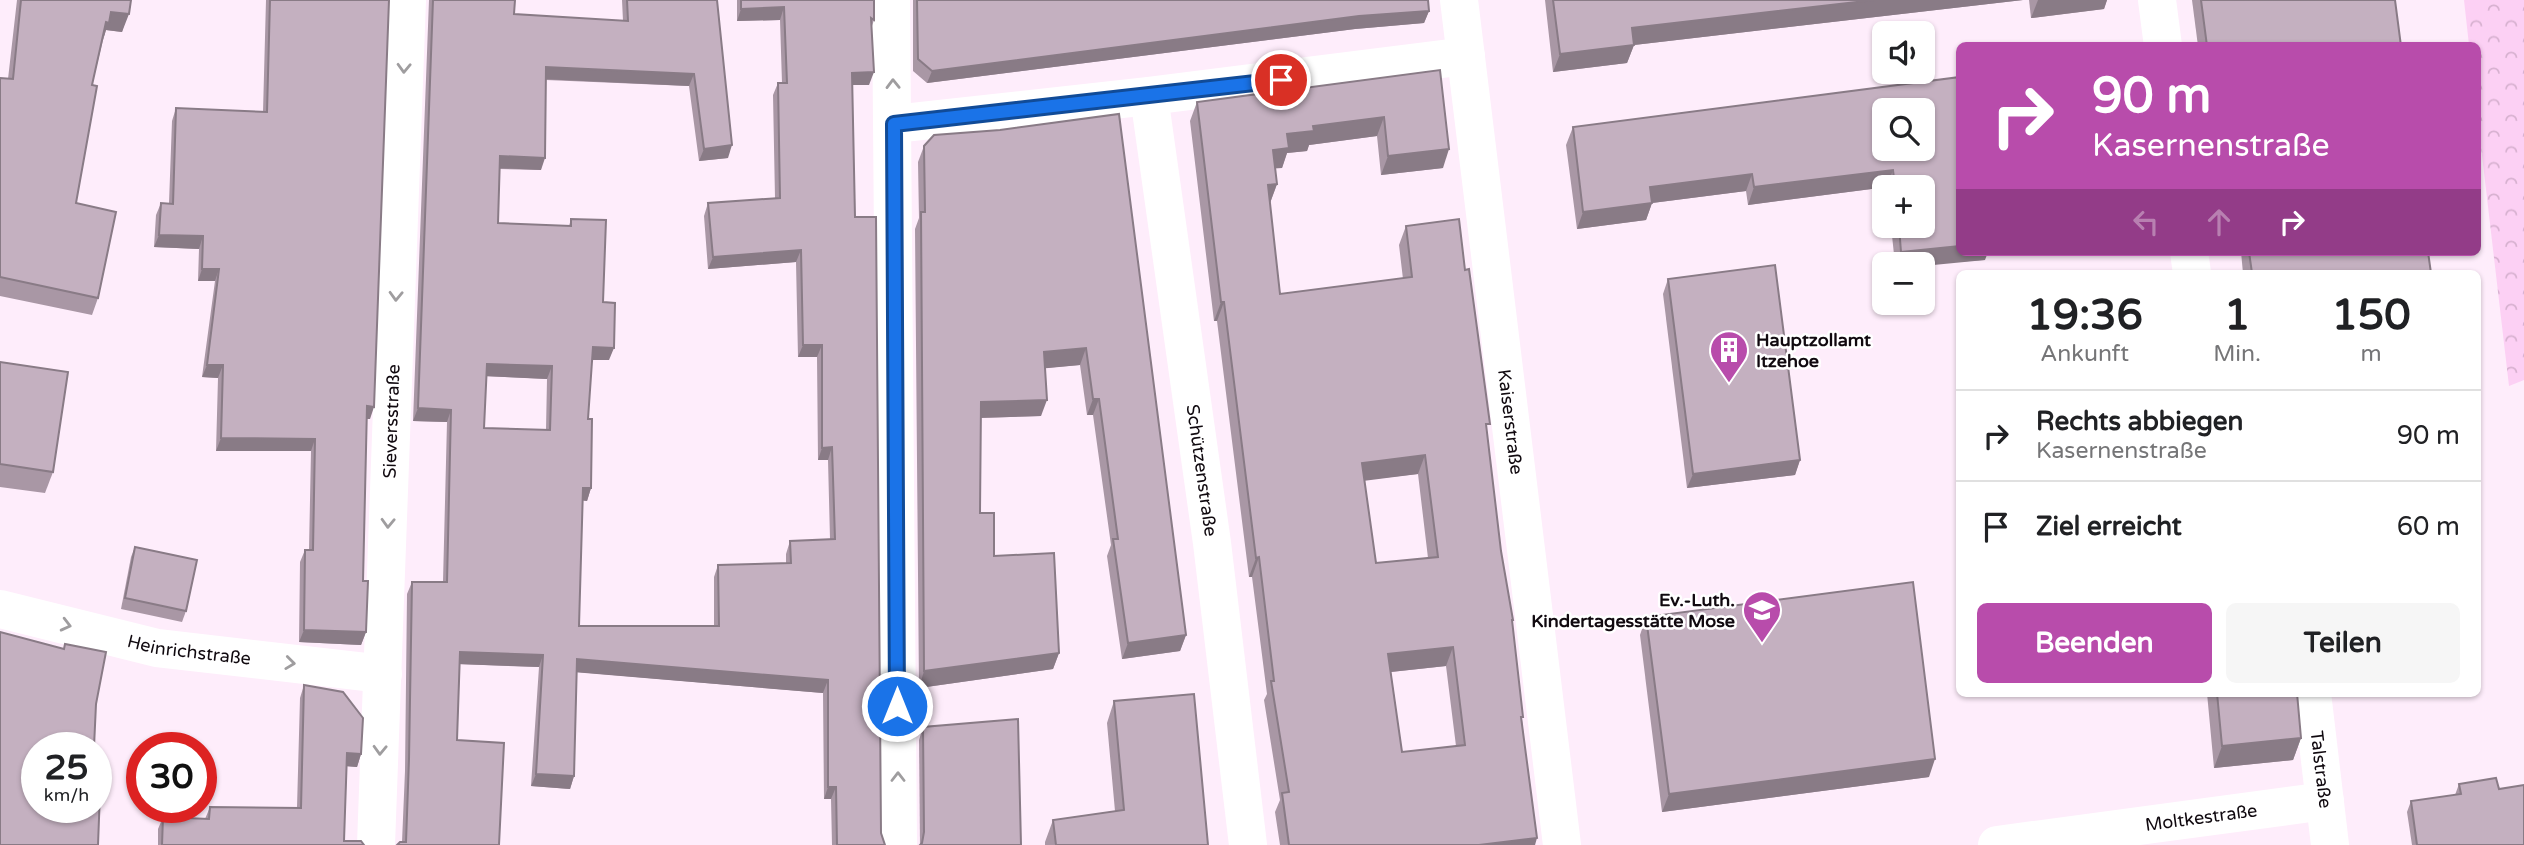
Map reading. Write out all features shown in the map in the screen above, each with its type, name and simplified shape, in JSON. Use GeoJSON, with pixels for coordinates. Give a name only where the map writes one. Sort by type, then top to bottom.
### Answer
{"type":"FeatureCollection","features":[{"type":"Feature","properties":{"kind":"street","name":"Sieversstraße"},"geometry":{"type":"LineString","coordinates":[[376,845],[407,0]]}},
{"type":"Feature","properties":{"kind":"street"},"geometry":{"type":"LineString","coordinates":[[891,0],[898,845]]}},
{"type":"Feature","properties":{"kind":"street","name":"Kaiserstraße"},"geometry":{"type":"LineString","coordinates":[[1459,0],[1562,845]]}},
{"type":"Feature","properties":{"kind":"street"},"geometry":{"type":"LineString","coordinates":[[2157,0],[2162,42]]}},
{"type":"Feature","properties":{"kind":"street"},"geometry":{"type":"LineString","coordinates":[[894,124],[1149,96],[1466,56]]}},
{"type":"Feature","properties":{"kind":"street","name":"Schützenstraße"},"geometry":{"type":"LineString","coordinates":[[1149,96],[1212,543],[1248,845]]}},
{"type":"Feature","properties":{"kind":"street","name":"Heinrichstraße"},"geometry":{"type":"LineString","coordinates":[[0,609],[158,648],[383,674]]}},
{"type":"Feature","properties":{"kind":"street","name":"Talstraße"},"geometry":{"type":"LineString","coordinates":[[2312,697],[2330,845]]}},
{"type":"Feature","properties":{"kind":"street","name":"Moltkestraße"},"geometry":{"type":"LineString","coordinates":[[1997,845],[2325,801]]}},
{"type":"Feature","properties":{"kind":"green space"},"geometry":{"type":"Polygon","coordinates":[[[2464,0],[2524,0],[2524,380],[2509,386],[2481,147],[2481,42],[2469,42],[2464,0]]]}},
{"type":"Feature","properties":{"kind":"building"},"geometry":{"type":"Polygon","coordinates":[[[21,0],[131,0],[129,14],[111,12],[109,23],[106,22],[92,85],[97,86],[76,203],[116,212],[98,298],[0,277],[0,78],[13,79],[21,0]]]}},
{"type":"Feature","properties":{"kind":"building"},"geometry":{"type":"Polygon","coordinates":[[[270,0],[389,0],[374,407],[367,406],[363,581],[368,581],[366,632],[304,630],[305,550],[313,550],[315,439],[221,438],[223,365],[207,365],[219,269],[202,269],[203,236],[159,235],[161,203],[173,204],[176,108],[267,112],[270,0]]]}},
{"type":"Feature","properties":{"kind":"building"},"geometry":{"type":"Polygon","coordinates":[[[433,0],[515,0],[514,14],[628,21],[627,0],[717,0],[732,145],[704,149],[694,74],[546,67],[545,158],[500,156],[498,223],[571,226],[571,219],[606,220],[603,302],[615,303],[614,348],[593,347],[588,419],[592,419],[591,488],[583,488],[579,626],[719,626],[718,565],[791,563],[790,541],[835,539],[832,447],[822,448],[822,345],[803,345],[801,250],[713,257],[708,203],[780,198],[778,83],[787,83],[784,7],[741,9],[741,0],[874,0],[874,20],[871,18],[874,72],[852,73],[855,217],[876,217],[881,833],[885,845],[837,845],[836,787],[828,787],[828,680],[577,659],[574,776],[536,774],[543,655],[460,652],[457,740],[504,743],[499,845],[397,845],[406,842],[412,582],[447,582],[451,410],[418,408],[433,0]],[[487,364],[484,428],[550,430],[552,366],[487,364]]]}},
{"type":"Feature","properties":{"kind":"building"},"geometry":{"type":"Polygon","coordinates":[[[917,0],[1428,0],[1429,11],[1359,16],[932,71],[918,59],[917,0]]]}},
{"type":"Feature","properties":{"kind":"building"},"geometry":{"type":"Polygon","coordinates":[[[1553,0],[1874,0],[1632,28],[1634,45],[1560,54],[1553,0]]]}},
{"type":"Feature","properties":{"kind":"building"},"geometry":{"type":"Polygon","coordinates":[[[2201,0],[2395,0],[2400,42],[2206,42],[2201,0]]]}},
{"type":"Feature","properties":{"kind":"building"},"geometry":{"type":"Polygon","coordinates":[[[1440,70],[1449,149],[1388,156],[1384,117],[1313,126],[1314,131],[1287,134],[1289,148],[1273,150],[1277,184],[1268,185],[1280,294],[1412,277],[1406,226],[1459,219],[1465,270],[1469,269],[1490,424],[1486,424],[1501,551],[1513,620],[1521,717],[1537,838],[1479,845],[1289,845],[1282,793],[1289,792],[1271,681],[1274,681],[1259,557],[1256,558],[1224,302],[1221,302],[1197,102],[1440,70]],[[1425,455],[1362,463],[1376,563],[1438,557],[1425,455]],[[1453,647],[1388,654],[1402,752],[1465,745],[1453,647]]]}},
{"type":"Feature","properties":{"kind":"building"},"geometry":{"type":"Polygon","coordinates":[[[1956,78],[1956,246],[1901,252],[1900,238],[1935,238],[1935,175],[1894,175],[1893,170],[1754,187],[1752,174],[1650,187],[1652,203],[1583,212],[1573,127],[1906,84],[1935,84],[1935,80],[1956,78]]]}},
{"type":"Feature","properties":{"kind":"building"},"geometry":{"type":"Polygon","coordinates":[[[1119,114],[1186,635],[1128,643],[1113,539],[1118,539],[1099,399],[1093,399],[1086,348],[1044,352],[1047,400],[981,402],[980,513],[994,513],[994,556],[1054,553],[1059,653],[924,671],[921,212],[925,212],[924,146],[934,135],[1000,130],[1119,114]]]}},
{"type":"Feature","properties":{"kind":"building"},"geometry":{"type":"Polygon","coordinates":[[[2250,256],[2429,256],[2431,270],[2252,270],[2250,256]]]}},
{"type":"Feature","properties":{"kind":"building","name":"Hauptzollamt Itzehoe"},"geometry":{"type":"Polygon","coordinates":[[[1775,265],[1800,460],[1693,474],[1668,279],[1775,265]]]}},
{"type":"Feature","properties":{"kind":"building"},"geometry":{"type":"Polygon","coordinates":[[[0,362],[68,372],[53,472],[0,464],[0,362]]]}},
{"type":"Feature","properties":{"kind":"building"},"geometry":{"type":"Polygon","coordinates":[[[135,547],[197,560],[186,611],[125,598],[135,547]]]}},
{"type":"Feature","properties":{"kind":"building"},"geometry":{"type":"Polygon","coordinates":[[[1913,582],[1935,759],[1669,794],[1646,617],[1913,582]]]}},
{"type":"Feature","properties":{"kind":"building"},"geometry":{"type":"Polygon","coordinates":[[[0,632],[64,649],[65,644],[106,652],[96,704],[95,732],[21,732],[21,823],[99,823],[98,845],[0,845],[0,632]]]}},
{"type":"Feature","properties":{"kind":"building"},"geometry":{"type":"Polygon","coordinates":[[[304,685],[343,692],[363,718],[361,754],[347,753],[344,841],[361,841],[364,845],[162,845],[163,823],[217,823],[217,807],[301,808],[304,685]]]}},
{"type":"Feature","properties":{"kind":"building"},"geometry":{"type":"Polygon","coordinates":[[[1194,694],[1208,845],[1056,845],[1053,820],[1124,810],[1114,701],[1194,694]]]}},
{"type":"Feature","properties":{"kind":"building"},"geometry":{"type":"Polygon","coordinates":[[[2217,697],[2297,697],[2301,738],[2222,746],[2217,697]]]}},
{"type":"Feature","properties":{"kind":"building"},"geometry":{"type":"Polygon","coordinates":[[[1018,719],[1021,845],[920,845],[924,832],[923,727],[1018,719]]]}},
{"type":"Feature","properties":{"kind":"building"},"geometry":{"type":"Polygon","coordinates":[[[2496,778],[2499,789],[2524,785],[2524,845],[2417,845],[2411,801],[2461,794],[2459,784],[2496,778]]]}},
{"type":"Feature","properties":{"kind":"place","name":"Hauptzollamt Itzehoe"},"geometry":{"type":"Point","coordinates":[1729,384]}},
{"type":"Feature","properties":{"kind":"place","name":"Ev.-Luth. Kindertagesstätte Mose"},"geometry":{"type":"Point","coordinates":[1762,644]}},
{"type":"Feature","properties":{"kind":"route"},"geometry":{"type":"LineString","coordinates":[[897,706],[894,124],[1281,80]]}}]}
